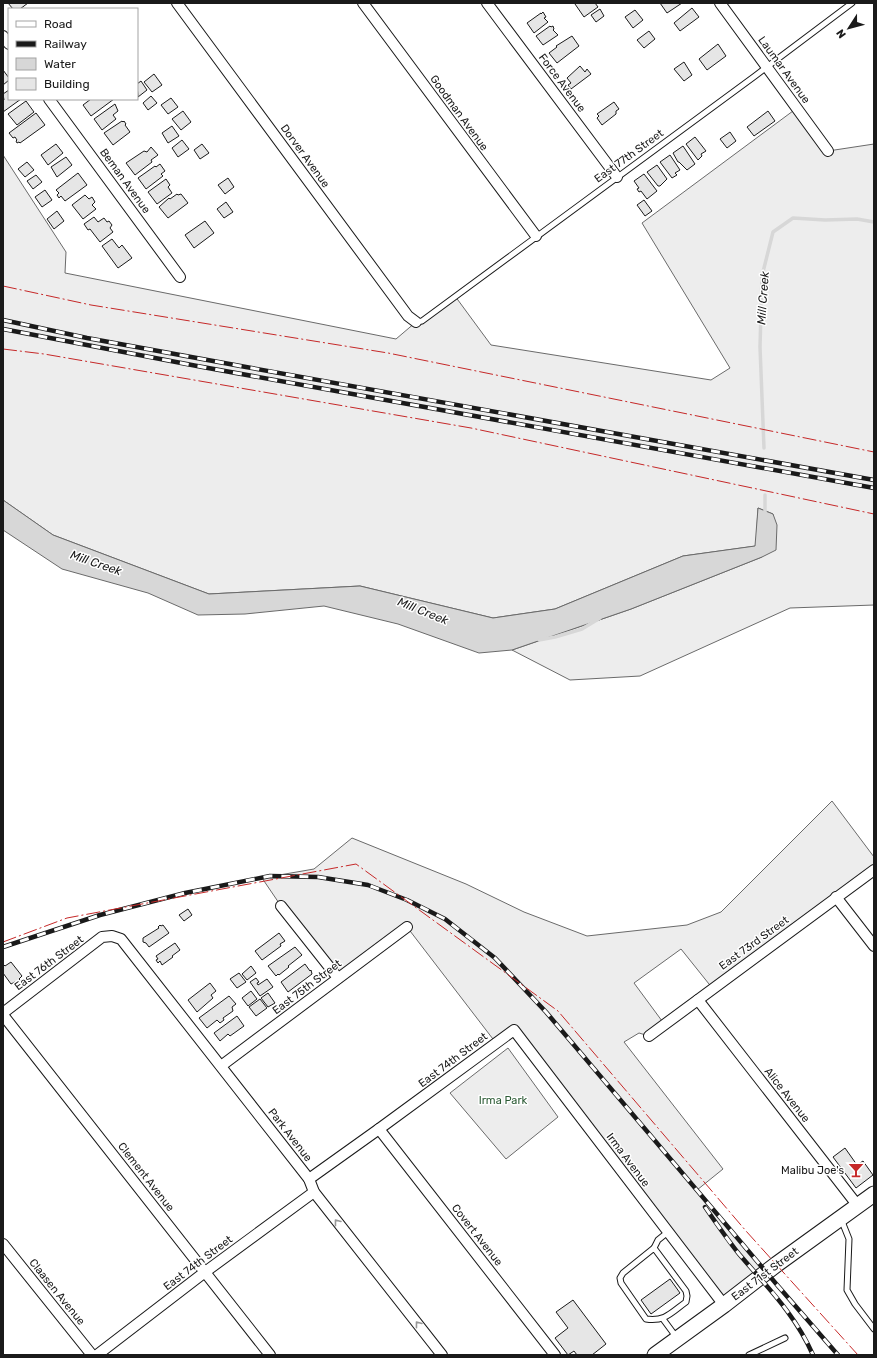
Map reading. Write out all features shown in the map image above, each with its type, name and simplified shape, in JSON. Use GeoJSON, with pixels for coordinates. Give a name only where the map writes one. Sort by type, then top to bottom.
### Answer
{"type":"FeatureCollection","features":[{"type":"Feature","properties":{"kind":"main road","name":"East 71st Street"},"geometry":{"type":"LineString","coordinates":[[656,1355],[777,1264],[874,1194]]}},
{"type":"Feature","properties":{"kind":"street","name":"Dorver Avenue"},"geometry":{"type":"LineString","coordinates":[[177,3],[408,316],[416,322]]}},
{"type":"Feature","properties":{"kind":"street","name":"Goodman Avenue"},"geometry":{"type":"LineString","coordinates":[[363,3],[536,236]]}},
{"type":"Feature","properties":{"kind":"street","name":"Force Avenue"},"geometry":{"type":"LineString","coordinates":[[487,3],[617,177]]}},
{"type":"Feature","properties":{"kind":"street","name":"Laumar Avenue"},"geometry":{"type":"LineString","coordinates":[[720,3],[828,151]]}},
{"type":"Feature","properties":{"kind":"street","name":"Beman Avenue"},"geometry":{"type":"LineString","coordinates":[[50,100],[180,277]]}},
{"type":"Feature","properties":{"kind":"street","name":"East 73rd Street"},"geometry":{"type":"LineString","coordinates":[[649,1036],[874,870]]}},
{"type":"Feature","properties":{"kind":"street"},"geometry":{"type":"LineString","coordinates":[[836,897],[874,946]]}},
{"type":"Feature","properties":{"kind":"street"},"geometry":{"type":"LineString","coordinates":[[281,906],[338,978]]}},
{"type":"Feature","properties":{"kind":"street","name":"East 75th Street"},"geometry":{"type":"LineString","coordinates":[[221,1066],[407,927]]}},
{"type":"Feature","properties":{"kind":"street","name":"East 76th Street"},"geometry":{"type":"LineString","coordinates":[[3,1014],[102,937],[112,936]]}},
{"type":"Feature","properties":{"kind":"street","name":"Park Avenue"},"geometry":{"type":"LineString","coordinates":[[112,936],[121,939],[309,1179],[314,1192],[442,1355]]}},
{"type":"Feature","properties":{"kind":"street","name":"Alice Avenue"},"geometry":{"type":"LineString","coordinates":[[698,1000],[858,1206]]}},
{"type":"Feature","properties":{"kind":"street","name":"Clement Avenue"},"geometry":{"type":"LineString","coordinates":[[3,1014],[270,1355]]}},
{"type":"Feature","properties":{"kind":"street","name":"East 74th Street"},"geometry":{"type":"LineString","coordinates":[[309,1179],[514,1030]]}},
{"type":"Feature","properties":{"kind":"street","name":"Irma Avenue"},"geometry":{"type":"LineString","coordinates":[[514,1030],[724,1305]]}},
{"type":"Feature","properties":{"kind":"street","name":"Covert Avenue"},"geometry":{"type":"LineString","coordinates":[[379,1129],[555,1355]]}},
{"type":"Feature","properties":{"kind":"street","name":"East 74th Street"},"geometry":{"type":"LineString","coordinates":[[97,1355],[205,1272],[314,1192]]}},
{"type":"Feature","properties":{"kind":"street","name":"Claasen Avenue"},"geometry":{"type":"LineString","coordinates":[[3,1244],[92,1355]]}},
{"type":"Feature","properties":{"kind":"lane","name":"East 77th Street"},"geometry":{"type":"LineString","coordinates":[[416,322],[422,321],[852,3]]}},
{"type":"Feature","properties":{"kind":"lane"},"geometry":{"type":"LineString","coordinates":[[841,1218],[849,1239],[847,1290],[855,1304],[874,1329]]}},
{"type":"Feature","properties":{"kind":"lane"},"geometry":{"type":"LineString","coordinates":[[654,1248],[686,1291],[687,1296],[686,1302],[663,1319],[654,1320],[646,1318],[621,1283],[620,1278],[623,1273],[654,1248],[658,1240],[668,1232]]}},
{"type":"Feature","properties":{"kind":"lane"},"geometry":{"type":"LineString","coordinates":[[663,1319],[678,1339]]}},
{"type":"Feature","properties":{"kind":"lane"},"geometry":{"type":"LineString","coordinates":[[749,1355],[785,1338]]}},
{"type":"Feature","properties":{"kind":"shaded area"},"geometry":{"type":"Polygon","coordinates":[[[797,108],[828,151],[874,144],[874,605],[790,608],[640,676],[570,680],[512,650],[631,609],[762,557],[773,514],[758,508],[756,546],[683,556],[555,609],[493,618],[360,586],[209,594],[53,535],[3,500],[3,155],[66,252],[65,273],[396,339],[416,322],[422,321],[455,296],[491,345],[711,380],[730,368],[642,223],[797,108]]]}},
{"type":"Feature","properties":{"kind":"shaded area"},"geometry":{"type":"Polygon","coordinates":[[[832,801],[874,857],[874,870],[713,989],[681,949],[634,983],[665,1025],[649,1036],[639,1033],[624,1042],[723,1169],[697,1190],[767,1272],[724,1305],[514,1030],[496,1043],[407,927],[338,978],[281,906],[262,878],[314,869],[352,838],[466,884],[524,912],[587,936],[687,925],[721,912],[832,801]]]}},
{"type":"Feature","properties":{"kind":"shaded area","name":"Irma Park"},"geometry":{"type":"Polygon","coordinates":[[[508,1048],[558,1117],[506,1159],[450,1093],[508,1048]]]}},
{"type":"Feature","properties":{"kind":"water"},"geometry":{"type":"Polygon","coordinates":[[[3,500],[53,535],[209,594],[360,586],[493,618],[555,609],[683,556],[755,546],[758,508],[773,514],[777,525],[776,550],[762,557],[631,609],[512,650],[479,653],[398,624],[324,606],[245,614],[198,615],[148,593],[62,569],[3,530],[3,500]]]}},
{"type":"Feature","properties":{"kind":"building"},"geometry":{"type":"Polygon","coordinates":[[[8,3],[28,3],[21,8],[12,8],[8,3]]]}},
{"type":"Feature","properties":{"kind":"building"},"geometry":{"type":"Polygon","coordinates":[[[595,3],[598,7],[584,17],[575,4],[595,3]]]}},
{"type":"Feature","properties":{"kind":"building"},"geometry":{"type":"Polygon","coordinates":[[[660,3],[682,3],[667,13],[660,3]]]}},
{"type":"Feature","properties":{"kind":"building"},"geometry":{"type":"Polygon","coordinates":[[[692,8],[699,17],[680,31],[674,23],[692,8]]]}},
{"type":"Feature","properties":{"kind":"building"},"geometry":{"type":"Polygon","coordinates":[[[600,9],[604,16],[596,22],[591,15],[600,9]]]}},
{"type":"Feature","properties":{"kind":"building"},"geometry":{"type":"Polygon","coordinates":[[[635,10],[643,20],[633,28],[625,17],[635,10]]]}},
{"type":"Feature","properties":{"kind":"building"},"geometry":{"type":"Polygon","coordinates":[[[543,12],[546,17],[544,18],[548,22],[534,33],[527,23],[543,12]]]}},
{"type":"Feature","properties":{"kind":"building"},"geometry":{"type":"Polygon","coordinates":[[[550,26],[553,26],[553,30],[558,35],[543,45],[536,36],[550,26]]]}},
{"type":"Feature","properties":{"kind":"building"},"geometry":{"type":"Polygon","coordinates":[[[649,31],[655,39],[644,48],[637,40],[649,31]]]}},
{"type":"Feature","properties":{"kind":"building"},"geometry":{"type":"Polygon","coordinates":[[[572,36],[579,46],[557,63],[549,53],[557,47],[556,46],[572,36]]]}},
{"type":"Feature","properties":{"kind":"building"},"geometry":{"type":"Polygon","coordinates":[[[718,44],[726,56],[707,70],[699,59],[718,44]]]}},
{"type":"Feature","properties":{"kind":"building"},"geometry":{"type":"Polygon","coordinates":[[[684,62],[692,75],[684,81],[674,69],[684,62]]]}},
{"type":"Feature","properties":{"kind":"building"},"geometry":{"type":"Polygon","coordinates":[[[580,66],[585,72],[587,69],[591,74],[571,89],[568,85],[571,83],[567,78],[580,66]]]}},
{"type":"Feature","properties":{"kind":"building"},"geometry":{"type":"Polygon","coordinates":[[[3,70],[8,77],[8,81],[3,85],[3,70]]]}},
{"type":"Feature","properties":{"kind":"building"},"geometry":{"type":"Polygon","coordinates":[[[154,74],[162,85],[152,92],[144,82],[154,74]]]}},
{"type":"Feature","properties":{"kind":"building"},"geometry":{"type":"Polygon","coordinates":[[[141,81],[147,90],[138,97],[138,83],[141,81]]]}},
{"type":"Feature","properties":{"kind":"building"},"geometry":{"type":"Polygon","coordinates":[[[8,91],[8,100],[20,100],[3,112],[4,100],[3,94],[8,91]]]}},
{"type":"Feature","properties":{"kind":"building"},"geometry":{"type":"Polygon","coordinates":[[[151,96],[157,103],[148,110],[143,103],[151,96]]]}},
{"type":"Feature","properties":{"kind":"building"},"geometry":{"type":"Polygon","coordinates":[[[171,98],[178,107],[168,114],[161,105],[171,98]]]}},
{"type":"Feature","properties":{"kind":"building"},"geometry":{"type":"Polygon","coordinates":[[[90,100],[113,100],[91,116],[83,105],[90,100]]]}},
{"type":"Feature","properties":{"kind":"building"},"geometry":{"type":"Polygon","coordinates":[[[26,101],[34,112],[17,125],[8,114],[26,101]]]}},
{"type":"Feature","properties":{"kind":"building"},"geometry":{"type":"Polygon","coordinates":[[[614,102],[619,109],[616,111],[616,114],[602,125],[597,118],[599,116],[597,114],[614,102]]]}},
{"type":"Feature","properties":{"kind":"building"},"geometry":{"type":"Polygon","coordinates":[[[115,104],[118,111],[113,115],[116,119],[102,130],[94,119],[115,104]]]}},
{"type":"Feature","properties":{"kind":"building"},"geometry":{"type":"Polygon","coordinates":[[[183,111],[191,122],[181,130],[172,119],[183,111]]]}},
{"type":"Feature","properties":{"kind":"building"},"geometry":{"type":"Polygon","coordinates":[[[768,111],[775,121],[754,136],[747,127],[768,111]]]}},
{"type":"Feature","properties":{"kind":"building"},"geometry":{"type":"Polygon","coordinates":[[[36,113],[45,125],[20,143],[17,143],[15,137],[13,138],[9,133],[36,113]]]}},
{"type":"Feature","properties":{"kind":"building"},"geometry":{"type":"Polygon","coordinates":[[[124,121],[130,132],[113,145],[104,133],[124,121]]]}},
{"type":"Feature","properties":{"kind":"building"},"geometry":{"type":"Polygon","coordinates":[[[172,126],[179,136],[168,143],[162,133],[172,126]]]}},
{"type":"Feature","properties":{"kind":"building"},"geometry":{"type":"Polygon","coordinates":[[[730,132],[736,141],[727,148],[720,139],[730,132]]]}},
{"type":"Feature","properties":{"kind":"building"},"geometry":{"type":"Polygon","coordinates":[[[695,137],[706,151],[701,154],[702,156],[698,160],[686,144],[695,137]]]}},
{"type":"Feature","properties":{"kind":"building"},"geometry":{"type":"Polygon","coordinates":[[[182,140],[189,149],[178,157],[172,148],[182,140]]]}},
{"type":"Feature","properties":{"kind":"building"},"geometry":{"type":"Polygon","coordinates":[[[56,144],[63,153],[48,165],[41,155],[56,144]]]}},
{"type":"Feature","properties":{"kind":"building"},"geometry":{"type":"Polygon","coordinates":[[[202,144],[209,153],[200,159],[194,150],[202,144]]]}},
{"type":"Feature","properties":{"kind":"building"},"geometry":{"type":"Polygon","coordinates":[[[683,146],[695,164],[687,170],[678,162],[673,153],[683,146]]]}},
{"type":"Feature","properties":{"kind":"building"},"geometry":{"type":"Polygon","coordinates":[[[151,147],[158,155],[151,160],[152,162],[135,175],[126,163],[144,151],[147,152],[151,147]]]}},
{"type":"Feature","properties":{"kind":"building"},"geometry":{"type":"Polygon","coordinates":[[[670,155],[680,170],[675,173],[677,175],[672,178],[660,162],[670,155]]]}},
{"type":"Feature","properties":{"kind":"building"},"geometry":{"type":"Polygon","coordinates":[[[66,157],[72,165],[57,177],[51,167],[66,157]]]}},
{"type":"Feature","properties":{"kind":"building"},"geometry":{"type":"Polygon","coordinates":[[[27,162],[34,170],[25,177],[18,169],[27,162]]]}},
{"type":"Feature","properties":{"kind":"building"},"geometry":{"type":"Polygon","coordinates":[[[160,164],[165,171],[161,174],[163,176],[146,189],[138,178],[160,164]]]}},
{"type":"Feature","properties":{"kind":"building"},"geometry":{"type":"Polygon","coordinates":[[[657,165],[667,179],[660,186],[658,186],[647,172],[657,165]]]}},
{"type":"Feature","properties":{"kind":"building"},"geometry":{"type":"Polygon","coordinates":[[[78,173],[87,185],[65,201],[61,196],[59,198],[57,195],[59,193],[56,190],[78,173]]]}},
{"type":"Feature","properties":{"kind":"building"},"geometry":{"type":"Polygon","coordinates":[[[644,174],[657,191],[647,199],[641,191],[639,192],[637,189],[639,188],[634,181],[644,174]]]}},
{"type":"Feature","properties":{"kind":"building"},"geometry":{"type":"Polygon","coordinates":[[[36,175],[42,182],[33,189],[27,181],[36,175]]]}},
{"type":"Feature","properties":{"kind":"building"},"geometry":{"type":"Polygon","coordinates":[[[228,178],[234,187],[225,194],[218,185],[228,178]]]}},
{"type":"Feature","properties":{"kind":"building"},"geometry":{"type":"Polygon","coordinates":[[[166,179],[170,185],[168,187],[172,193],[157,204],[148,192],[166,179]]]}},
{"type":"Feature","properties":{"kind":"building"},"geometry":{"type":"Polygon","coordinates":[[[45,190],[52,200],[42,207],[35,197],[45,190]]]}},
{"type":"Feature","properties":{"kind":"building"},"geometry":{"type":"Polygon","coordinates":[[[177,194],[181,194],[188,203],[168,218],[159,207],[169,198],[170,199],[177,194]]]}},
{"type":"Feature","properties":{"kind":"building"},"geometry":{"type":"Polygon","coordinates":[[[85,195],[89,199],[92,197],[95,202],[92,205],[96,209],[83,219],[72,205],[85,195]]]}},
{"type":"Feature","properties":{"kind":"building"},"geometry":{"type":"Polygon","coordinates":[[[644,200],[652,211],[645,216],[637,205],[644,200]]]}},
{"type":"Feature","properties":{"kind":"building"},"geometry":{"type":"Polygon","coordinates":[[[226,202],[233,212],[224,218],[217,209],[226,202]]]}},
{"type":"Feature","properties":{"kind":"building"},"geometry":{"type":"Polygon","coordinates":[[[57,211],[64,221],[54,229],[47,219],[57,211]]]}},
{"type":"Feature","properties":{"kind":"building"},"geometry":{"type":"Polygon","coordinates":[[[94,217],[98,222],[104,218],[112,225],[110,228],[113,232],[100,242],[84,224],[94,217]]]}},
{"type":"Feature","properties":{"kind":"building"},"geometry":{"type":"Polygon","coordinates":[[[205,221],[214,233],[194,248],[185,235],[205,221]]]}},
{"type":"Feature","properties":{"kind":"building"},"geometry":{"type":"Polygon","coordinates":[[[112,239],[119,248],[122,245],[132,258],[118,268],[102,246],[112,239]]]}},
{"type":"Feature","properties":{"kind":"building"},"geometry":{"type":"Polygon","coordinates":[[[188,909],[192,915],[184,921],[179,915],[188,909]]]}},
{"type":"Feature","properties":{"kind":"building"},"geometry":{"type":"Polygon","coordinates":[[[163,925],[169,933],[149,947],[143,942],[143,938],[159,928],[158,927],[163,925]]]}},
{"type":"Feature","properties":{"kind":"building"},"geometry":{"type":"Polygon","coordinates":[[[279,933],[285,941],[280,944],[281,946],[262,960],[255,951],[279,933]]]}},
{"type":"Feature","properties":{"kind":"building"},"geometry":{"type":"Polygon","coordinates":[[[175,943],[180,950],[162,965],[160,961],[158,963],[156,956],[175,943]]]}},
{"type":"Feature","properties":{"kind":"building"},"geometry":{"type":"Polygon","coordinates":[[[295,947],[302,955],[276,976],[268,966],[295,947]]]}},
{"type":"Feature","properties":{"kind":"building"},"geometry":{"type":"Polygon","coordinates":[[[11,962],[22,976],[19,979],[21,981],[16,984],[15,982],[11,984],[3,973],[3,964],[5,966],[11,962]]]}},
{"type":"Feature","properties":{"kind":"building"},"geometry":{"type":"Polygon","coordinates":[[[305,964],[310,971],[311,970],[312,974],[288,992],[281,982],[305,964]]]}},
{"type":"Feature","properties":{"kind":"building"},"geometry":{"type":"Polygon","coordinates":[[[251,966],[256,973],[247,980],[242,974],[251,966]]]}},
{"type":"Feature","properties":{"kind":"building"},"geometry":{"type":"Polygon","coordinates":[[[239,973],[246,982],[237,988],[230,979],[239,973]]]}},
{"type":"Feature","properties":{"kind":"building"},"geometry":{"type":"Polygon","coordinates":[[[256,978],[259,982],[257,983],[258,985],[267,979],[273,987],[260,996],[250,982],[256,978]]]}},
{"type":"Feature","properties":{"kind":"building"},"geometry":{"type":"Polygon","coordinates":[[[210,983],[216,991],[211,995],[213,998],[197,1012],[188,1000],[210,983]]]}},
{"type":"Feature","properties":{"kind":"building"},"geometry":{"type":"Polygon","coordinates":[[[251,991],[257,999],[248,1006],[242,998],[251,991]]]}},
{"type":"Feature","properties":{"kind":"building"},"geometry":{"type":"Polygon","coordinates":[[[268,993],[275,1003],[268,1007],[261,998],[268,993]]]}},
{"type":"Feature","properties":{"kind":"building"},"geometry":{"type":"Polygon","coordinates":[[[229,996],[236,1004],[232,1007],[233,1011],[223,1018],[224,1020],[220,1023],[217,1020],[207,1028],[199,1018],[229,996]]]}},
{"type":"Feature","properties":{"kind":"building"},"geometry":{"type":"Polygon","coordinates":[[[260,999],[267,1008],[256,1016],[249,1007],[260,999]]]}},
{"type":"Feature","properties":{"kind":"building"},"geometry":{"type":"Polygon","coordinates":[[[237,1016],[244,1026],[230,1036],[228,1034],[220,1041],[214,1033],[237,1016]]]}},
{"type":"Feature","properties":{"kind":"building","name":"Malibu Joe's"},"geometry":{"type":"Polygon","coordinates":[[[845,1148],[857,1165],[863,1161],[873,1175],[856,1188],[833,1157],[845,1148]]]}},
{"type":"Feature","properties":{"kind":"building"},"geometry":{"type":"Polygon","coordinates":[[[670,1279],[680,1293],[651,1314],[641,1300],[670,1279]]]}},
{"type":"Feature","properties":{"kind":"building"},"geometry":{"type":"Polygon","coordinates":[[[573,1300],[606,1344],[592,1355],[577,1355],[574,1351],[568,1355],[555,1338],[568,1328],[556,1312],[573,1300]]]}},
{"type":"Feature","properties":{"kind":"waterway","name":"Mill Creek"},"geometry":{"type":"LineString","coordinates":[[764,448],[760,347],[762,276],[773,232],[793,218],[825,220],[857,219],[874,222]]}},
{"type":"Feature","properties":{"kind":"waterway","name":"Mill Creek"},"geometry":{"type":"LineString","coordinates":[[765,495],[765,514]]}},
{"type":"Feature","properties":{"kind":"waterway","name":"Mill Creek"},"geometry":{"type":"LineString","coordinates":[[539,640],[582,629],[600,618]]}},
{"type":"Feature","properties":{"kind":"railway"},"geometry":{"type":"LineString","coordinates":[[3,320],[87,338],[874,480]]}},
{"type":"Feature","properties":{"kind":"railway"},"geometry":{"type":"LineString","coordinates":[[3,329],[197,366],[874,488]]}},
{"type":"Feature","properties":{"kind":"railway"},"geometry":{"type":"LineString","coordinates":[[3,947],[100,915],[185,893],[270,876],[318,877],[368,885],[407,900],[445,919],[495,958],[546,1012],[838,1355]]}},
{"type":"Feature","properties":{"kind":"railway"},"geometry":{"type":"LineString","coordinates":[[705,1207],[739,1254],[789,1314],[806,1340],[813,1355]]}},
{"type":"Feature","properties":{"kind":"power"},"geometry":{"type":"LineString","coordinates":[[3,286],[91,305],[388,353],[874,452]]}},
{"type":"Feature","properties":{"kind":"power"},"geometry":{"type":"LineString","coordinates":[[3,349],[44,354],[471,428],[874,514]]}},
{"type":"Feature","properties":{"kind":"power"},"geometry":{"type":"LineString","coordinates":[[3,942],[67,918],[356,864],[558,1011],[746,1231],[858,1355]]}},
{"type":"Feature","properties":{"kind":"place","name":"Malibu Joe's"},"geometry":{"type":"Point","coordinates":[856,1170]}}]}
